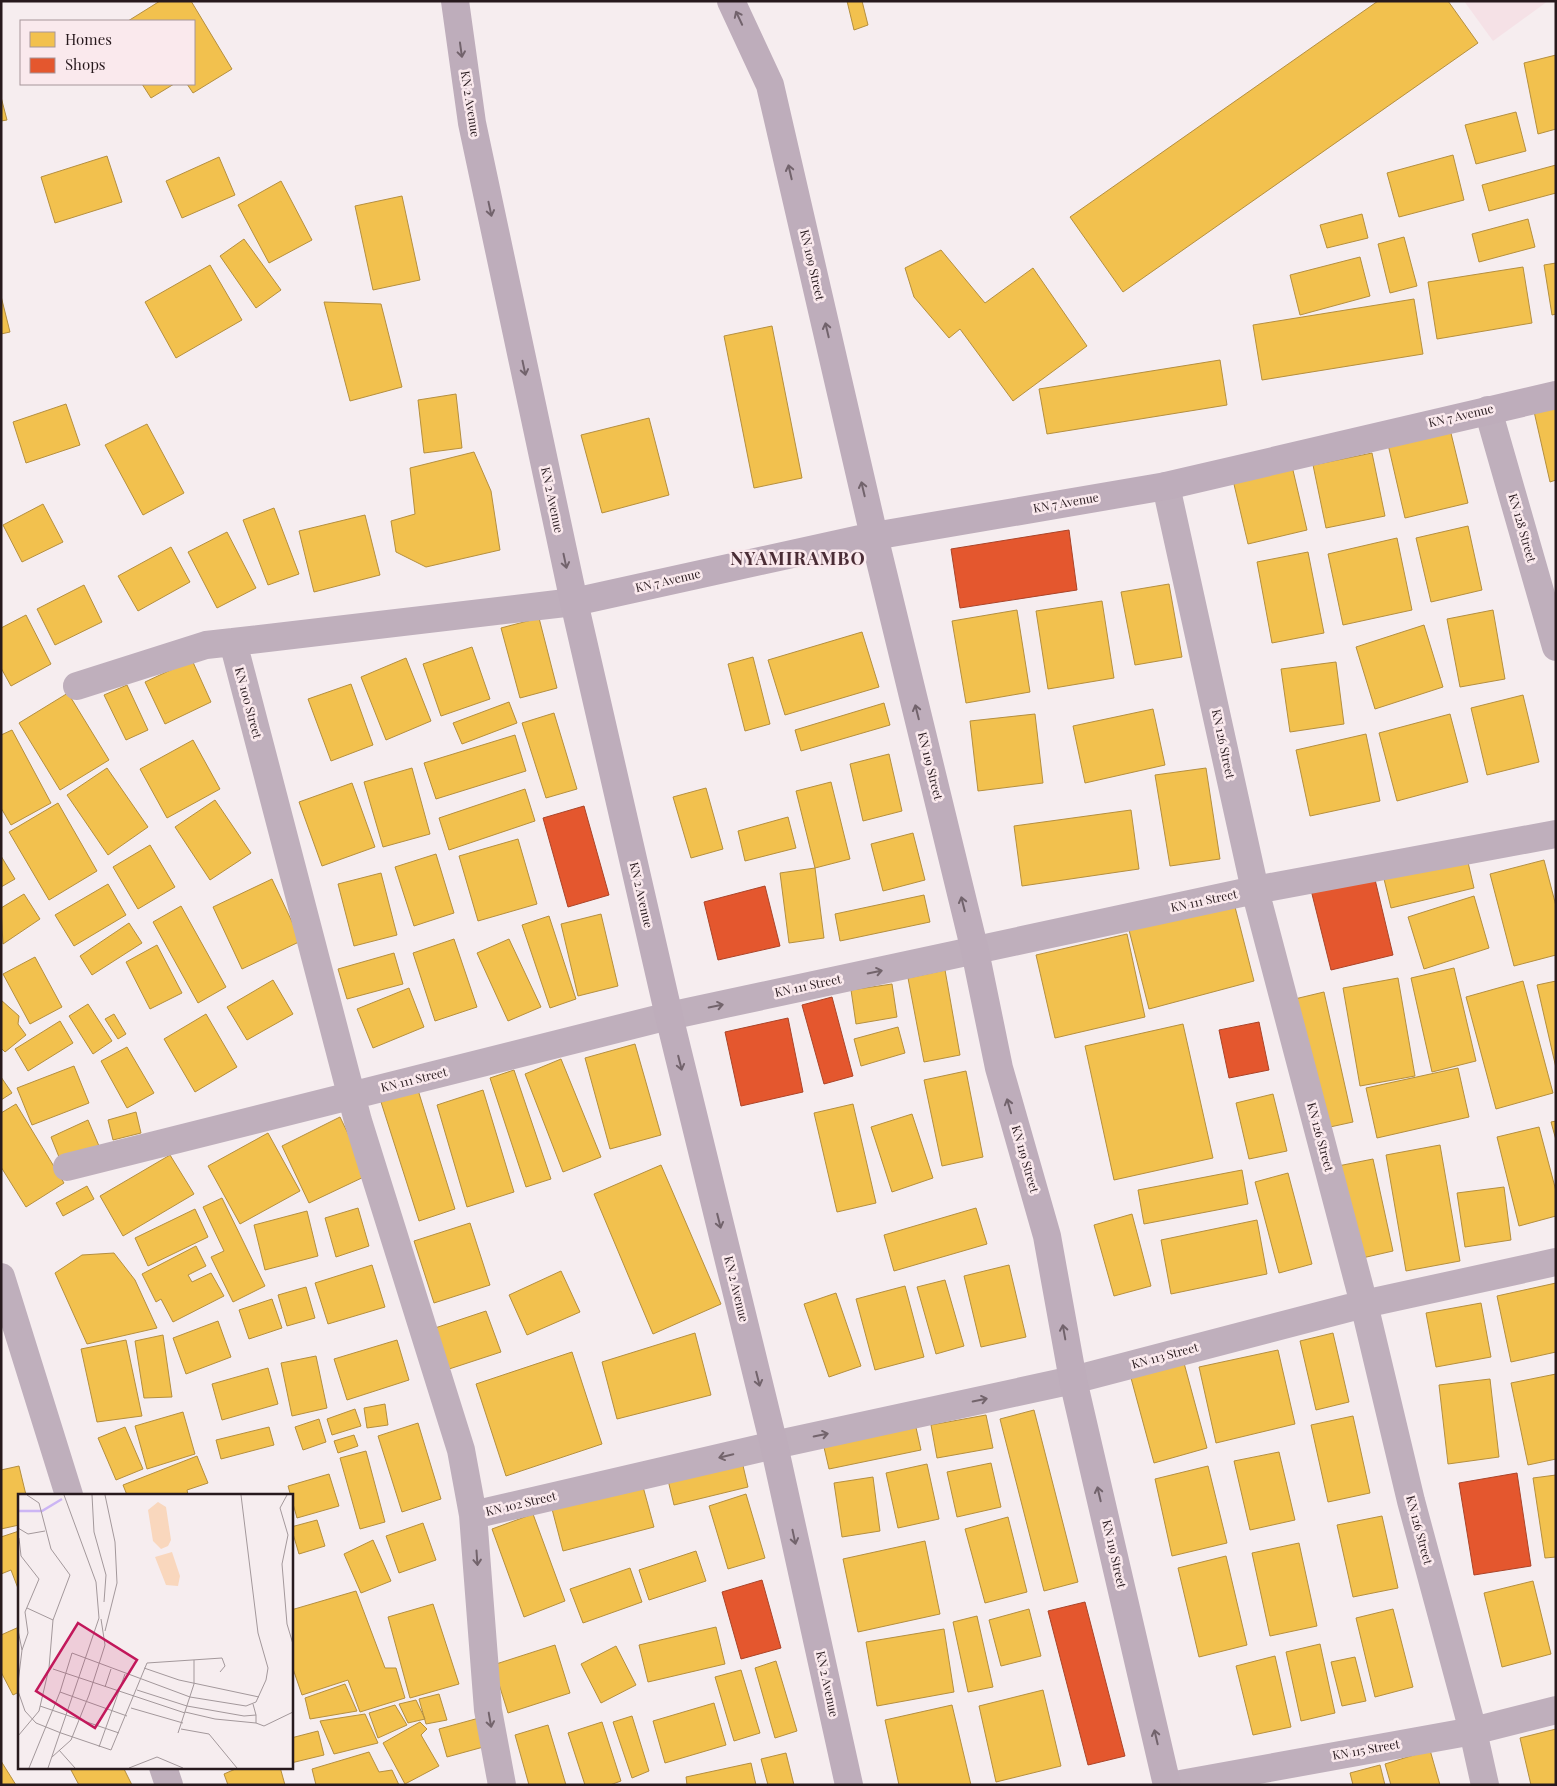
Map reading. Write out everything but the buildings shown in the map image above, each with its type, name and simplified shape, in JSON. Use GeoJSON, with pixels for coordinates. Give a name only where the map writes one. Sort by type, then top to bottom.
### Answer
{"type":"FeatureCollection","features":[{"type":"Feature","properties":{"kind":"main road","name":"KN 2 Avenue"},"geometry":{"type":"LineString","coordinates":[[455,1],[472,123],[574,602],[669,1016],[774,1445],[849,1785]]}},
{"type":"Feature","properties":{"kind":"main road","name":"KN 109 Street"},"geometry":{"type":"LineString","coordinates":[[731,1],[770,85],[874,536]]}},
{"type":"Feature","properties":{"kind":"main road","name":"KN 7 Avenue"},"geometry":{"type":"LineString","coordinates":[[574,602],[874,536],[1166,486],[1556,395]]}},
{"type":"Feature","properties":{"kind":"main road","name":"KN 119 Street"},"geometry":{"type":"LineString","coordinates":[[874,536],[975,951],[998,1068],[1047,1236],[1073,1380],[1167,1785]]}},
{"type":"Feature","properties":{"kind":"street","name":"KN 128 Street"},"geometry":{"type":"LineString","coordinates":[[1488,410],[1556,647]]}},
{"type":"Feature","properties":{"kind":"street","name":"KN 126 Street"},"geometry":{"type":"LineString","coordinates":[[1166,486],[1254,890],[1364,1304],[1411,1501],[1473,1731],[1485,1785]]}},
{"type":"Feature","properties":{"kind":"street"},"geometry":{"type":"LineString","coordinates":[[77,686],[206,645],[574,602]]}},
{"type":"Feature","properties":{"kind":"street","name":"KN 100 Street"},"geometry":{"type":"LineString","coordinates":[[233,642],[361,1130],[461,1450],[473,1515]]}},
{"type":"Feature","properties":{"kind":"street","name":"KN 111 Street"},"geometry":{"type":"LineString","coordinates":[[67,1167],[669,1016],[1254,890],[1556,834]]}},
{"type":"Feature","properties":{"kind":"street","name":"KN 113 Street"},"geometry":{"type":"LineString","coordinates":[[774,1445],[1073,1380],[1364,1304],[1556,1262]]}},
{"type":"Feature","properties":{"kind":"street"},"geometry":{"type":"LineString","coordinates":[[1,1277],[69,1494]]}},
{"type":"Feature","properties":{"kind":"street","name":"KN 102 Street"},"geometry":{"type":"LineString","coordinates":[[502,1785],[488,1710],[473,1515],[774,1445]]}},
{"type":"Feature","properties":{"kind":"street","name":"KN 115 Street"},"geometry":{"type":"LineString","coordinates":[[1175,1785],[1473,1731],[1556,1710]]}},
{"type":"Feature","properties":{"kind":"street"},"geometry":{"type":"LineString","coordinates":[[163,1768],[169,1785]]}},
{"type":"Feature","properties":{"kind":"shaded area"},"geometry":{"type":"Polygon","coordinates":[[[1464,1],[1548,1],[1493,41],[1464,1]]]}},
{"type":"Feature","properties":{"kind":"district","name":"NYAMIRAMBO"},"geometry":{"type":"Point","coordinates":[798,559]}}]}
